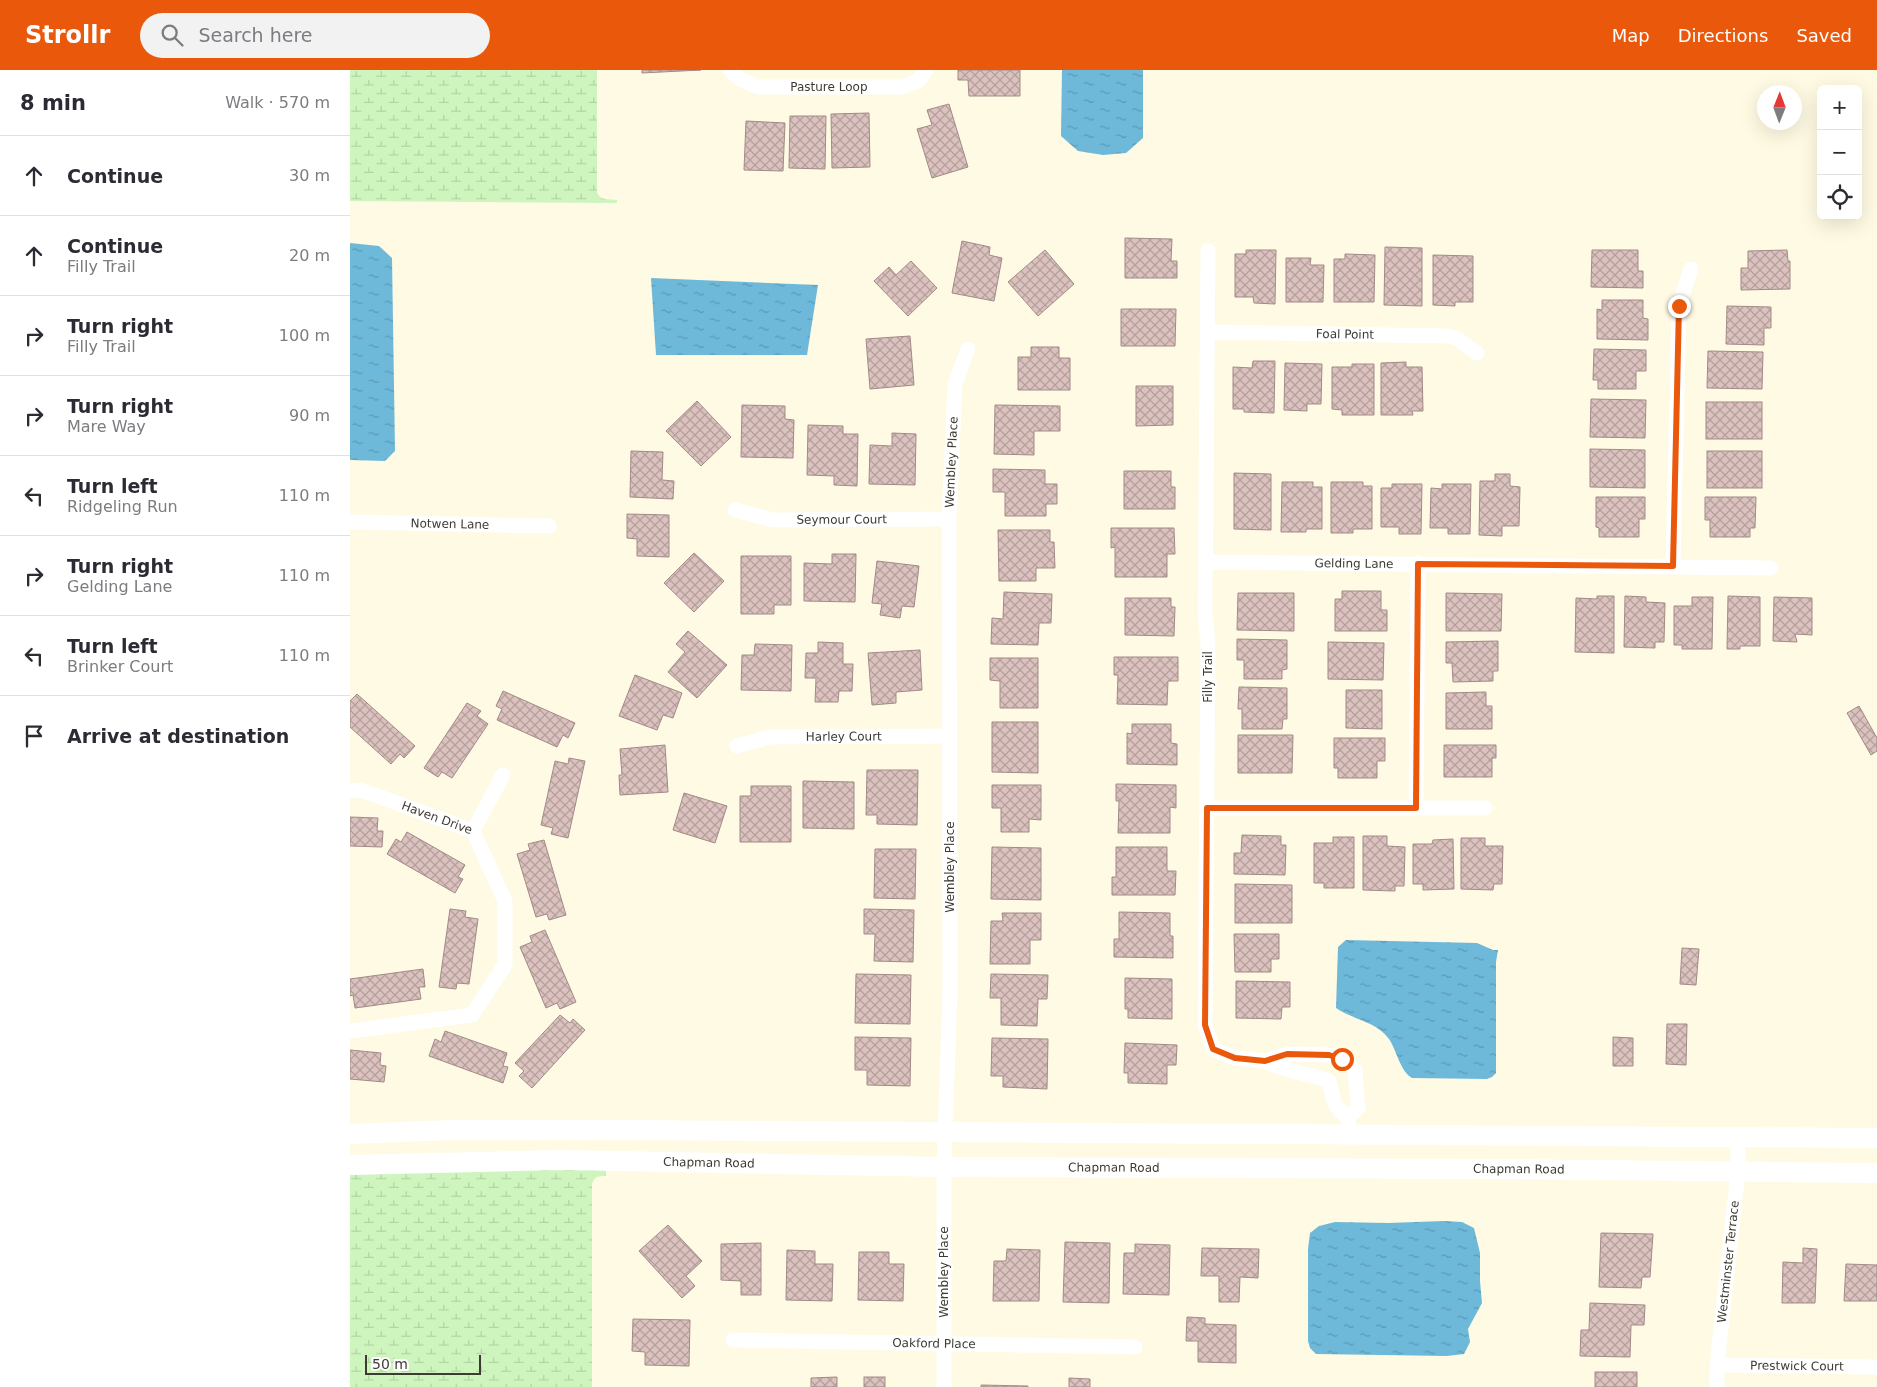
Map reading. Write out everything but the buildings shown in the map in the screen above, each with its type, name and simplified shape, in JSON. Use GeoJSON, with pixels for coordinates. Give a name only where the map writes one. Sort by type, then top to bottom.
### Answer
{"type":"FeatureCollection","features":[{"type":"Feature","properties":{"kind":"street","name":"Pasture Loop"},"geometry":{"type":"LineString","coordinates":[[730,70],[740,79],[758,87],[902,87],[918,81],[926,70]]}},
{"type":"Feature","properties":{"kind":"street","name":"Filly Trail"},"geometry":{"type":"LineString","coordinates":[[1208,251],[1204,614],[1208,645],[1205,1025],[1213,1049],[1235,1058],[1265,1061]]}},
{"type":"Feature","properties":{"kind":"street"},"geometry":{"type":"LineString","coordinates":[[1673,566],[1679,306],[1691,269]]}},
{"type":"Feature","properties":{"kind":"street","name":"Foal Point"},"geometry":{"type":"LineString","coordinates":[[1207,332],[1446,336],[1456,338],[1477,353]]}},
{"type":"Feature","properties":{"kind":"street","name":"Wembley Place"},"geometry":{"type":"LineString","coordinates":[[944,1387],[944,1167],[950,990],[949,519],[955,384],[968,349]]}},
{"type":"Feature","properties":{"kind":"street","name":"Seymour Court"},"geometry":{"type":"LineString","coordinates":[[735,510],[773,520],[949,519]]}},
{"type":"Feature","properties":{"kind":"street","name":"Notwen Lane"},"geometry":{"type":"LineString","coordinates":[[350,522],[549,526]]}},
{"type":"Feature","properties":{"kind":"street","name":"Gelding Lane"},"geometry":{"type":"LineString","coordinates":[[1206,562],[1772,568]]}},
{"type":"Feature","properties":{"kind":"street"},"geometry":{"type":"LineString","coordinates":[[1416,808],[1418,564]]}},
{"type":"Feature","properties":{"kind":"street","name":"Harley Court"},"geometry":{"type":"LineString","coordinates":[[737,746],[770,737],[950,736]]}},
{"type":"Feature","properties":{"kind":"street"},"geometry":{"type":"LineString","coordinates":[[473,831],[503,775]]}},
{"type":"Feature","properties":{"kind":"street","name":"Haven Drive"},"geometry":{"type":"LineString","coordinates":[[350,791],[361,790],[473,831],[505,901],[505,965],[472,1015],[350,1030]]}},
{"type":"Feature","properties":{"kind":"street"},"geometry":{"type":"LineString","coordinates":[[1207,808],[1485,808]]}},
{"type":"Feature","properties":{"kind":"street"},"geometry":{"type":"LineString","coordinates":[[1265,1061],[1287,1054],[1329,1055],[1342,1059],[1355,1070],[1358,1108],[1349,1126]]}},
{"type":"Feature","properties":{"kind":"street"},"geometry":{"type":"LineString","coordinates":[[1265,1061],[1278,1068],[1314,1075],[1329,1081],[1355,1070]]}},
{"type":"Feature","properties":{"kind":"street"},"geometry":{"type":"LineString","coordinates":[[1329,1081],[1332,1097],[1338,1111],[1349,1126]]}},
{"type":"Feature","properties":{"kind":"street"},"geometry":{"type":"LineString","coordinates":[[350,1134],[452,1130],[945,1133],[1349,1126],[1738,1137],[1877,1138]]}},
{"type":"Feature","properties":{"kind":"street","name":"Westminster Terrace"},"geometry":{"type":"LineString","coordinates":[[1717,1387],[1717,1365],[1738,1172],[1738,1137]]}},
{"type":"Feature","properties":{"kind":"street","name":"Chapman Road"},"geometry":{"type":"LineString","coordinates":[[350,1165],[561,1160],[944,1167],[1511,1168],[1877,1174]]}},
{"type":"Feature","properties":{"kind":"street","name":"Oakford Place"},"geometry":{"type":"LineString","coordinates":[[733,1340],[1135,1347]]}},
{"type":"Feature","properties":{"kind":"street","name":"Prestwick Court"},"geometry":{"type":"LineString","coordinates":[[1717,1365],[1877,1367]]}},
{"type":"Feature","properties":{"kind":"green space"},"geometry":{"type":"Polygon","coordinates":[[[350,70],[597,70],[597,192],[600,197],[617,200],[617,203],[350,201],[350,70]]]}},
{"type":"Feature","properties":{"kind":"green space"},"geometry":{"type":"Polygon","coordinates":[[[561,1169],[606,1170],[606,1176],[597,1177],[592,1184],[592,1387],[350,1387],[350,1174],[561,1169]]]}},
{"type":"Feature","properties":{"kind":"water"},"geometry":{"type":"Polygon","coordinates":[[[1062,70],[1143,70],[1143,138],[1126,153],[1103,155],[1078,151],[1061,136],[1062,70]]]}},
{"type":"Feature","properties":{"kind":"water"},"geometry":{"type":"Polygon","coordinates":[[[350,243],[379,246],[392,258],[395,451],[385,461],[350,460],[350,243]]]}},
{"type":"Feature","properties":{"kind":"water"},"geometry":{"type":"Polygon","coordinates":[[[651,278],[818,285],[807,355],[656,355],[651,278]]]}},
{"type":"Feature","properties":{"kind":"water"},"geometry":{"type":"Polygon","coordinates":[[[1346,940],[1477,943],[1493,950],[1498,950],[1496,962],[1496,1073],[1487,1079],[1412,1078],[1408,1075],[1384,1033],[1371,1024],[1336,1008],[1338,947],[1346,940]]]}},
{"type":"Feature","properties":{"kind":"water"},"geometry":{"type":"Polygon","coordinates":[[[1335,1222],[1462,1222],[1474,1228],[1480,1253],[1482,1303],[1468,1329],[1470,1342],[1464,1354],[1447,1356],[1316,1354],[1310,1348],[1308,1341],[1308,1249],[1310,1233],[1319,1226],[1335,1222]]]}},
{"type":"Feature","properties":{"kind":"route"},"geometry":{"type":"LineString","coordinates":[[1342,1059],[1329,1055],[1287,1054],[1265,1061],[1235,1058],[1213,1049],[1205,1025],[1207,808],[1416,808],[1418,564],[1673,566],[1679,306]]}}]}
